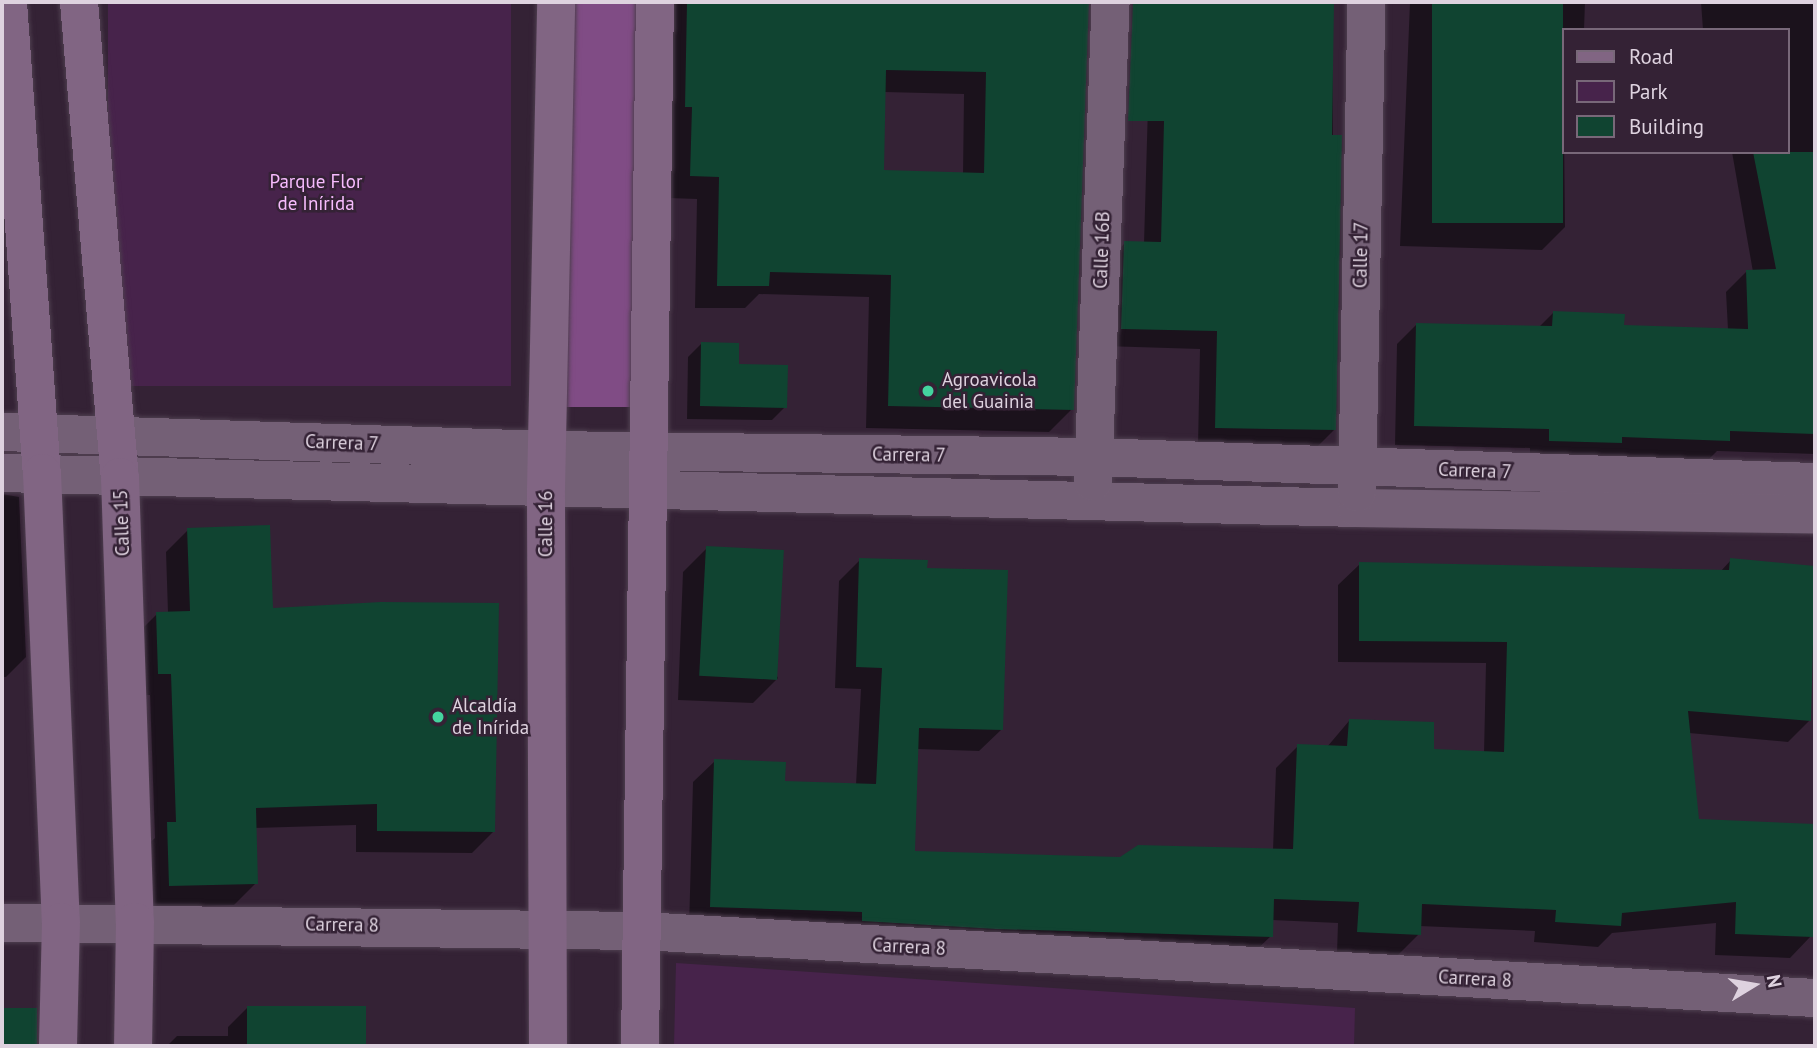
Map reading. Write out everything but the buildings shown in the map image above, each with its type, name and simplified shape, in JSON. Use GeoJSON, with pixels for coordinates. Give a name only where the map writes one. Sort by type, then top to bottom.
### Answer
{"type":"FeatureCollection","features":[{"type":"Feature","properties":{"kind":"street"},"geometry":{"type":"LineString","coordinates":[[8,2],[43,473],[61,922],[58,1046]]}},
{"type":"Feature","properties":{"kind":"street","name":"Calle 15"},"geometry":{"type":"LineString","coordinates":[[79,2],[120,477],[135,922],[133,1046]]}},
{"type":"Feature","properties":{"kind":"street","name":"Calle 16"},"geometry":{"type":"LineString","coordinates":[[548,1046],[551,929],[546,489],[556,2]]}},
{"type":"Feature","properties":{"kind":"street"},"geometry":{"type":"LineString","coordinates":[[640,1046],[655,2]]}},
{"type":"Feature","properties":{"kind":"street","name":"Calle 16B"},"geometry":{"type":"LineString","coordinates":[[1093,499],[1111,2]]}},
{"type":"Feature","properties":{"kind":"street","name":"Calle 17"},"geometry":{"type":"LineString","coordinates":[[1357,508],[1366,2]]}},
{"type":"Feature","properties":{"kind":"street","name":"Carrera 7"},"geometry":{"type":"LineString","coordinates":[[2,432],[547,450],[1094,457],[1815,482]]}},
{"type":"Feature","properties":{"kind":"street","name":"Carrera 7"},"geometry":{"type":"LineString","coordinates":[[2,473],[546,489],[1093,499],[1357,508],[1815,514]]}},
{"type":"Feature","properties":{"kind":"street","name":"Carrera 8"},"geometry":{"type":"LineString","coordinates":[[2,923],[135,922],[642,932],[1815,998]]}},
{"type":"Feature","properties":{"kind":"green space","name":"Parque Flor de Inírida"},"geometry":{"type":"Polygon","coordinates":[[[108,2],[511,2],[511,386],[108,386],[108,2]]]}},
{"type":"Feature","properties":{"kind":"green space"},"geometry":{"type":"Polygon","coordinates":[[[676,963],[1355,1008],[1354,1046],[674,1046],[676,963]]]}},
{"type":"Feature","properties":{"kind":"shaded area"},"geometry":{"type":"Polygon","coordinates":[[[563,2],[648,2],[648,407],[563,407],[563,2]]]}},
{"type":"Feature","properties":{"kind":"place","name":"Agroavicola del Guainia"},"geometry":{"type":"Point","coordinates":[928,391]}},
{"type":"Feature","properties":{"kind":"place","name":"Alcaldía de Inírida"},"geometry":{"type":"Point","coordinates":[438,717]}}]}
